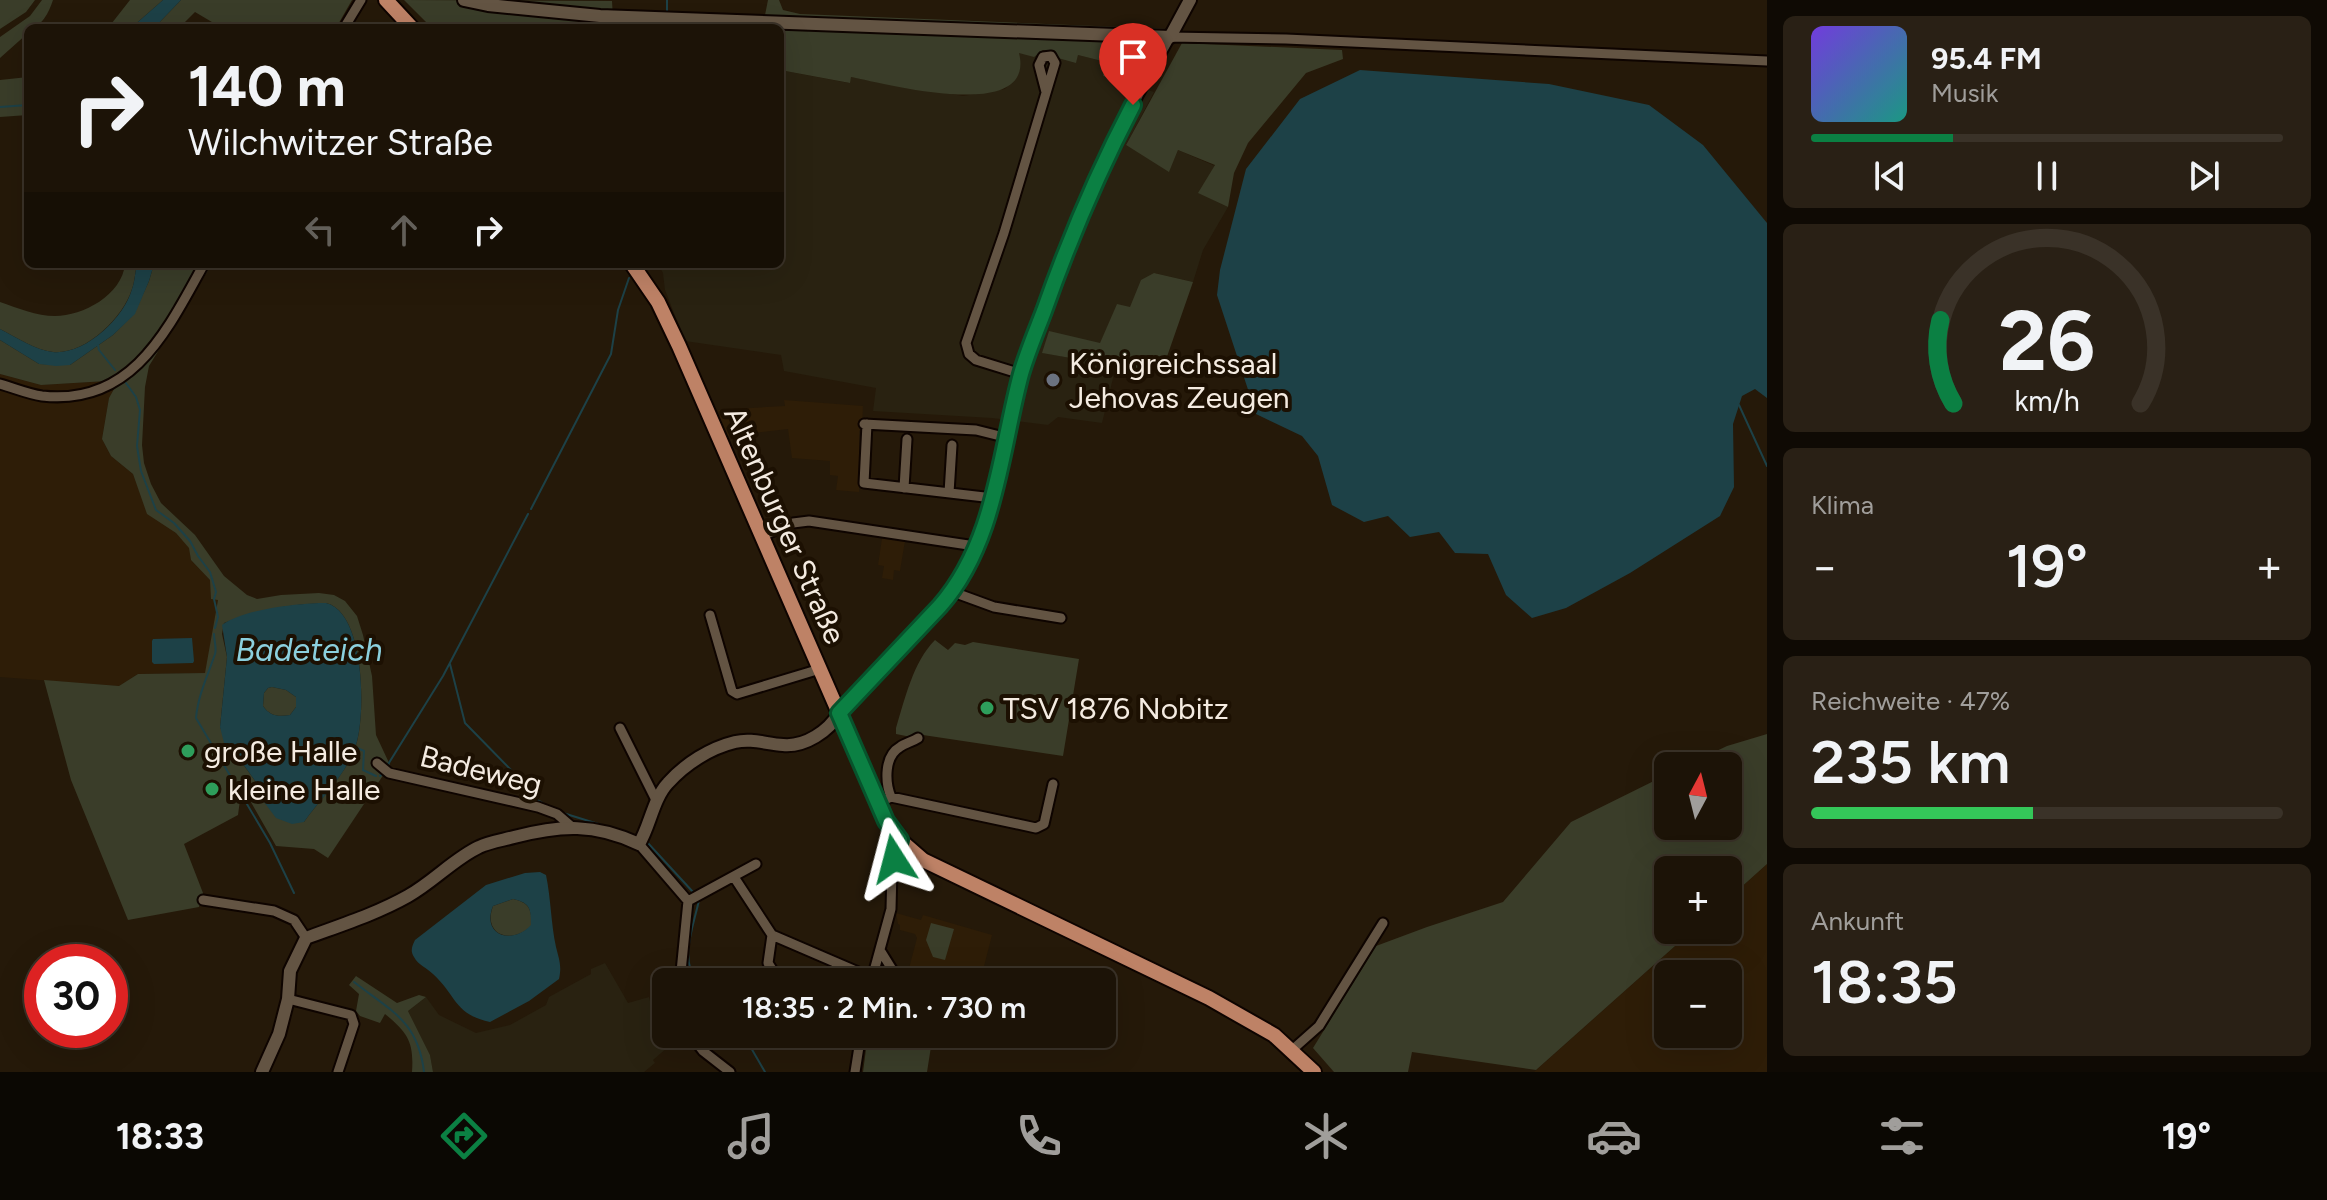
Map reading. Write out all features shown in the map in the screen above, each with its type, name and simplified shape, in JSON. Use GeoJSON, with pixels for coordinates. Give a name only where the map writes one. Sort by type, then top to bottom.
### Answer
{"type":"FeatureCollection","features":[{"type":"Feature","properties":{"kind":"main road"},"geometry":{"type":"LineString","coordinates":[[386,0],[408,24]]}},
{"type":"Feature","properties":{"kind":"main road","name":"Altenburger Straße"},"geometry":{"type":"LineString","coordinates":[[635,268],[658,302],[839,713],[885,800],[886,821],[900,840],[923,860],[1209,998],[1262,1027],[1314,1072]]}},
{"type":"Feature","properties":{"kind":"street"},"geometry":{"type":"LineString","coordinates":[[346,24],[361,0]]}},
{"type":"Feature","properties":{"kind":"street"},"geometry":{"type":"LineString","coordinates":[[464,0],[500,7],[600,16],[1407,44],[1767,61]]}},
{"type":"Feature","properties":{"kind":"street"},"geometry":{"type":"LineString","coordinates":[[642,840],[665,786],[683,769],[710,751],[736,742],[757,740],[786,746],[805,741],[825,730],[953,592],[993,498],[1021,374],[1058,271],[1101,166],[1190,0]]}},
{"type":"Feature","properties":{"kind":"street"},"geometry":{"type":"LineString","coordinates":[[1021,374],[976,360],[969,354],[966,343],[1004,233],[1046,92]]}},
{"type":"Feature","properties":{"kind":"street"},"geometry":{"type":"LineString","coordinates":[[0,384],[40,395],[65,397],[107,387],[136,368],[153,349],[202,268]]}},
{"type":"Feature","properties":{"kind":"street"},"geometry":{"type":"LineString","coordinates":[[993,498],[864,483],[865,424],[976,430],[1008,438]]}},
{"type":"Feature","properties":{"kind":"street"},"geometry":{"type":"LineString","coordinates":[[904,488],[907,439]]}},
{"type":"Feature","properties":{"kind":"street"},"geometry":{"type":"LineString","coordinates":[[949,493],[952,445]]}},
{"type":"Feature","properties":{"kind":"street"},"geometry":{"type":"LineString","coordinates":[[762,536],[793,523],[809,521],[975,546]]}},
{"type":"Feature","properties":{"kind":"street"},"geometry":{"type":"LineString","coordinates":[[953,592],[994,607],[1061,618]]}},
{"type":"Feature","properties":{"kind":"street"},"geometry":{"type":"LineString","coordinates":[[710,615],[732,691],[737,694],[820,669]]}},
{"type":"Feature","properties":{"kind":"street"},"geometry":{"type":"LineString","coordinates":[[620,728],[657,802]]}},
{"type":"Feature","properties":{"kind":"street"},"geometry":{"type":"LineString","coordinates":[[918,738],[890,755],[885,800],[1041,827],[1053,784]]}},
{"type":"Feature","properties":{"kind":"street","name":"Badeweg"},"geometry":{"type":"LineString","coordinates":[[377,763],[389,773],[538,807],[557,814],[572,827]]}},
{"type":"Feature","properties":{"kind":"street"},"geometry":{"type":"LineString","coordinates":[[262,1072],[279,1034],[288,999],[290,971],[306,938],[383,909],[434,881],[479,847],[548,829],[572,827],[642,840],[694,898]]}},
{"type":"Feature","properties":{"kind":"street"},"geometry":{"type":"LineString","coordinates":[[875,968],[891,909],[892,869],[900,840]]}},
{"type":"Feature","properties":{"kind":"street"},"geometry":{"type":"LineString","coordinates":[[694,898],[756,864]]}},
{"type":"Feature","properties":{"kind":"street"},"geometry":{"type":"LineString","coordinates":[[734,877],[772,935],[844,968]]}},
{"type":"Feature","properties":{"kind":"street"},"geometry":{"type":"LineString","coordinates":[[682,968],[694,898]]}},
{"type":"Feature","properties":{"kind":"street"},"geometry":{"type":"LineString","coordinates":[[203,900],[274,911],[294,920],[306,938]]}},
{"type":"Feature","properties":{"kind":"street"},"geometry":{"type":"LineString","coordinates":[[1292,1050],[1319,1026],[1383,923]]}},
{"type":"Feature","properties":{"kind":"street"},"geometry":{"type":"LineString","coordinates":[[771,968],[768,963],[772,935]]}},
{"type":"Feature","properties":{"kind":"street"},"geometry":{"type":"LineString","coordinates":[[880,950],[891,968]]}},
{"type":"Feature","properties":{"kind":"street"},"geometry":{"type":"LineString","coordinates":[[288,999],[351,1015],[354,1024],[338,1072]]}},
{"type":"Feature","properties":{"kind":"street"},"geometry":{"type":"LineString","coordinates":[[701,1048],[730,1072]]}},
{"type":"Feature","properties":{"kind":"street"},"geometry":{"type":"LineString","coordinates":[[855,1072],[859,1048]]}},
{"type":"Feature","properties":{"kind":"shaded area"},"geometry":{"type":"Polygon","coordinates":[[[1043,50],[1076,62],[1078,55],[1107,62],[1104,76],[1154,92],[1126,145],[1169,171],[1178,150],[1215,166],[1199,193],[1228,207],[1203,250],[1193,282],[1154,273],[1130,308],[1117,305],[1100,344],[1049,332],[1043,353],[1116,366],[1102,423],[1058,417],[1048,425],[992,418],[873,411],[876,388],[784,371],[781,355],[685,341],[665,290],[660,268],[784,268],[784,71],[849,83],[851,77],[963,96],[1005,89],[1017,76],[1018,53],[1043,50]]]}},
{"type":"Feature","properties":{"kind":"shaded area"},"geometry":{"type":"Polygon","coordinates":[[[0,374],[41,385],[107,381],[114,389],[109,398],[102,439],[111,456],[133,474],[148,514],[176,533],[190,548],[191,560],[210,580],[218,600],[206,673],[138,674],[119,686],[0,677],[0,374]]]}},
{"type":"Feature","properties":{"kind":"shaded area"},"geometry":{"type":"Polygon","coordinates":[[[784,400],[863,406],[862,428],[859,431],[859,492],[836,490],[838,476],[830,475],[830,461],[792,458],[788,429],[725,436],[718,410],[785,406],[784,400]]]}},
{"type":"Feature","properties":{"kind":"shaded area"},"geometry":{"type":"Polygon","coordinates":[[[883,532],[906,535],[900,571],[894,570],[893,580],[882,578],[884,566],[878,565],[883,532]]]}},
{"type":"Feature","properties":{"kind":"shaded area"},"geometry":{"type":"Polygon","coordinates":[[[1767,864],[1767,1072],[1534,1072],[1654,965],[1654,1048],[1742,1048],[1742,960],[1659,960],[1677,944],[1742,944],[1742,886],[1767,864]]]}},
{"type":"Feature","properties":{"kind":"shaded area"},"geometry":{"type":"Polygon","coordinates":[[[896,913],[921,920],[923,915],[992,935],[984,968],[909,968],[917,938],[915,934],[900,930],[896,913]]]}},
{"type":"Feature","properties":{"kind":"shaded area"},"geometry":{"type":"Polygon","coordinates":[[[605,963],[628,1003],[649,997],[652,1005],[652,1048],[667,1048],[644,1072],[433,1072],[430,1055],[408,1011],[426,997],[439,1015],[476,1033],[510,1025],[546,1005],[549,997],[591,974],[591,969],[605,963]]]}},
{"type":"Feature","properties":{"kind":"green space"},"geometry":{"type":"Polygon","coordinates":[[[0,0],[35,0],[26,12],[0,29],[0,0]]]}},
{"type":"Feature","properties":{"kind":"green space"},"geometry":{"type":"Polygon","coordinates":[[[42,0],[53,0],[44,18],[38,24],[24,24],[24,37],[0,58],[0,37],[30,16],[42,0]]]}},
{"type":"Feature","properties":{"kind":"green space"},"geometry":{"type":"Polygon","coordinates":[[[130,0],[163,0],[136,24],[111,24],[130,0]]]}},
{"type":"Feature","properties":{"kind":"green space"},"geometry":{"type":"Polygon","coordinates":[[[181,0],[352,0],[338,24],[215,24],[195,12],[183,24],[158,24],[181,0]]]}},
{"type":"Feature","properties":{"kind":"green space"},"geometry":{"type":"Polygon","coordinates":[[[404,0],[612,1],[613,18],[700,24],[428,24],[404,0]]]}},
{"type":"Feature","properties":{"kind":"green space"},"geometry":{"type":"Polygon","coordinates":[[[768,0],[779,0],[783,10],[800,14],[1169,29],[767,17],[768,0]]]}},
{"type":"Feature","properties":{"kind":"green space"},"geometry":{"type":"Polygon","coordinates":[[[784,27],[1153,40],[1157,52],[1139,86],[1103,76],[1106,62],[1078,55],[1076,63],[1043,50],[1034,57],[1019,53],[1018,75],[1005,88],[982,94],[923,91],[851,77],[850,83],[784,71],[784,27]]]}},
{"type":"Feature","properties":{"kind":"green space"},"geometry":{"type":"Polygon","coordinates":[[[1182,43],[1342,50],[1343,59],[1306,73],[1248,143],[1234,173],[1228,207],[1198,193],[1215,165],[1178,150],[1169,172],[1126,145],[1182,43]]]}},
{"type":"Feature","properties":{"kind":"green space"},"geometry":{"type":"Polygon","coordinates":[[[24,77],[24,115],[0,117],[0,80],[24,77]]]}},
{"type":"Feature","properties":{"kind":"green space"},"geometry":{"type":"Polygon","coordinates":[[[124,268],[136,268],[133,286],[120,312],[101,332],[78,348],[46,351],[0,329],[0,302],[48,316],[66,315],[99,302],[117,285],[124,268]]]}},
{"type":"Feature","properties":{"kind":"green space"},"geometry":{"type":"Polygon","coordinates":[[[153,268],[210,268],[149,366],[142,445],[151,484],[161,503],[195,535],[224,576],[247,595],[257,599],[319,593],[334,595],[345,601],[357,616],[363,635],[372,676],[376,735],[390,765],[328,858],[314,849],[276,846],[248,797],[240,800],[238,815],[184,844],[203,893],[199,907],[128,920],[71,780],[44,680],[119,686],[138,674],[205,673],[218,600],[211,599],[210,580],[191,560],[189,548],[176,533],[147,514],[133,474],[111,456],[102,439],[109,398],[114,389],[107,381],[41,385],[0,374],[0,340],[39,364],[70,365],[113,335],[134,314],[153,268]],[[326,603],[274,608],[224,623],[222,634],[227,657],[220,727],[233,756],[243,764],[263,792],[264,802],[304,822],[347,765],[356,745],[361,689],[349,625],[339,610],[326,603]]]}},
{"type":"Feature","properties":{"kind":"green space"},"geometry":{"type":"Polygon","coordinates":[[[1154,273],[1193,282],[1162,371],[1042,353],[1049,331],[1100,343],[1117,304],[1130,307],[1141,280],[1154,273]]]}},
{"type":"Feature","properties":{"kind":"green space","name":"TSV 1876 Nobitz"},"geometry":{"type":"Polygon","coordinates":[[[935,640],[948,650],[955,643],[965,645],[973,642],[1079,659],[1063,756],[923,735],[921,739],[896,734],[915,670],[935,640]]]}},
{"type":"Feature","properties":{"kind":"green space"},"geometry":{"type":"Polygon","coordinates":[[[272,687],[286,690],[296,697],[296,707],[290,715],[275,715],[263,706],[264,693],[272,687]]]}},
{"type":"Feature","properties":{"kind":"green space"},"geometry":{"type":"Polygon","coordinates":[[[1767,734],[1767,864],[1742,886],[1742,856],[1654,856],[1654,944],[1677,944],[1659,960],[1654,960],[1654,965],[1536,1070],[1412,1052],[1408,1072],[1334,1072],[1313,1048],[1376,946],[1503,902],[1571,822],[1654,781],[1654,840],[1742,840],[1742,752],[1714,752],[1767,734]]]}},
{"type":"Feature","properties":{"kind":"green space"},"geometry":{"type":"Polygon","coordinates":[[[513,899],[523,902],[528,908],[532,925],[516,935],[508,936],[495,930],[491,916],[493,906],[513,899]]]}},
{"type":"Feature","properties":{"kind":"green space"},"geometry":{"type":"Polygon","coordinates":[[[931,923],[954,929],[945,960],[933,957],[926,940],[931,923]]]}},
{"type":"Feature","properties":{"kind":"green space"},"geometry":{"type":"Polygon","coordinates":[[[356,976],[397,1003],[419,995],[426,997],[408,1011],[430,1055],[433,1072],[412,1072],[408,1039],[385,1014],[380,1023],[360,1016],[356,1011],[359,994],[349,985],[356,976]]]}},
{"type":"Feature","properties":{"kind":"green space"},"geometry":{"type":"Polygon","coordinates":[[[866,1048],[931,1048],[927,1072],[863,1072],[866,1048]]]}},
{"type":"Feature","properties":{"kind":"water"},"geometry":{"type":"Polygon","coordinates":[[[163,0],[181,0],[158,24],[136,24],[163,0]]]}},
{"type":"Feature","properties":{"kind":"water"},"geometry":{"type":"Polygon","coordinates":[[[1360,70],[1549,84],[1649,105],[1703,145],[1767,223],[1767,398],[1755,389],[1742,396],[1733,424],[1734,487],[1720,516],[1630,573],[1566,608],[1532,618],[1506,595],[1488,554],[1455,553],[1439,532],[1410,537],[1388,516],[1364,522],[1332,505],[1318,456],[1302,436],[1256,414],[1217,295],[1220,270],[1246,169],[1300,99],[1360,70]]]}},
{"type":"Feature","properties":{"kind":"water"},"geometry":{"type":"Polygon","coordinates":[[[136,268],[153,268],[135,314],[113,335],[70,365],[39,364],[0,340],[0,329],[46,351],[78,348],[112,322],[121,312],[132,289],[136,268]]]}},
{"type":"Feature","properties":{"kind":"water","name":"Badeteich"},"geometry":{"type":"Polygon","coordinates":[[[326,603],[339,610],[349,625],[355,644],[361,689],[359,730],[352,756],[340,776],[304,822],[292,824],[276,818],[264,802],[263,792],[224,743],[220,727],[227,657],[222,625],[257,611],[326,603]],[[268,688],[264,693],[263,706],[268,712],[290,715],[296,707],[296,697],[286,690],[268,688]]]}},
{"type":"Feature","properties":{"kind":"water"},"geometry":{"type":"Polygon","coordinates":[[[192,638],[193,663],[152,662],[153,639],[192,638]]]}},
{"type":"Feature","properties":{"kind":"water"},"geometry":{"type":"Polygon","coordinates":[[[540,872],[546,875],[560,963],[559,979],[529,1001],[490,1022],[478,1019],[462,1009],[441,982],[416,960],[412,946],[415,940],[486,885],[525,873],[540,872]],[[513,899],[493,906],[490,916],[495,930],[508,936],[516,935],[531,925],[528,907],[513,899]]]}},
{"type":"Feature","properties":{"kind":"waterway"},"geometry":{"type":"LineString","coordinates":[[667,0],[667,12]]}},
{"type":"Feature","properties":{"kind":"waterway"},"geometry":{"type":"LineString","coordinates":[[0,107],[24,105]]}},
{"type":"Feature","properties":{"kind":"waterway"},"geometry":{"type":"LineString","coordinates":[[531,509],[611,354],[618,310],[629,278]]}},
{"type":"Feature","properties":{"kind":"waterway"},"geometry":{"type":"LineString","coordinates":[[98,345],[115,370]]}},
{"type":"Feature","properties":{"kind":"waterway"},"geometry":{"type":"LineString","coordinates":[[126,383],[136,397],[140,410],[137,446],[141,471],[156,510],[174,523],[190,541],[210,572],[216,592],[214,599],[218,617],[215,628]]}},
{"type":"Feature","properties":{"kind":"waterway"},"geometry":{"type":"LineString","coordinates":[[1739,405],[1767,466]]}},
{"type":"Feature","properties":{"kind":"waterway"},"geometry":{"type":"LineString","coordinates":[[387,766],[443,676],[528,514]]}},
{"type":"Feature","properties":{"kind":"waterway"},"geometry":{"type":"LineString","coordinates":[[214,634],[216,652],[201,693],[196,718],[270,843],[294,893]]}},
{"type":"Feature","properties":{"kind":"waterway"},"geometry":{"type":"LineString","coordinates":[[450,664],[465,723],[514,773],[526,793],[546,805]]}},
{"type":"Feature","properties":{"kind":"waterway"},"geometry":{"type":"LineString","coordinates":[[355,747],[364,751],[363,770],[376,776]]}},
{"type":"Feature","properties":{"kind":"waterway"},"geometry":{"type":"LineString","coordinates":[[563,813],[637,836]]}},
{"type":"Feature","properties":{"kind":"waterway"},"geometry":{"type":"LineString","coordinates":[[646,841],[693,892]]}},
{"type":"Feature","properties":{"kind":"waterway"},"geometry":{"type":"LineString","coordinates":[[690,968],[688,953],[699,900]]}},
{"type":"Feature","properties":{"kind":"waterway"},"geometry":{"type":"LineString","coordinates":[[354,982],[391,1010],[409,1029],[416,1040],[424,1072]]}},
{"type":"Feature","properties":{"kind":"waterway"},"geometry":{"type":"LineString","coordinates":[[751,1048],[765,1072]]}},
{"type":"Feature","properties":{"kind":"place","name":"Königreichssaal Jehovas Zeugen"},"geometry":{"type":"Point","coordinates":[1053,380]}},
{"type":"Feature","properties":{"kind":"place","name":"TSV 1876 Nobitz"},"geometry":{"type":"Point","coordinates":[987,708]}},
{"type":"Feature","properties":{"kind":"place","name":"große Halle"},"geometry":{"type":"Point","coordinates":[188,751]}},
{"type":"Feature","properties":{"kind":"place","name":"kleine Halle"},"geometry":{"type":"Point","coordinates":[212,789]}},
{"type":"Feature","properties":{"kind":"route"},"geometry":{"type":"LineString","coordinates":[[894,859],[900,840],[886,821],[839,713],[953,592],[965,570],[996,487],[1021,374],[1058,271],[1101,166],[1133,105]]}}]}
